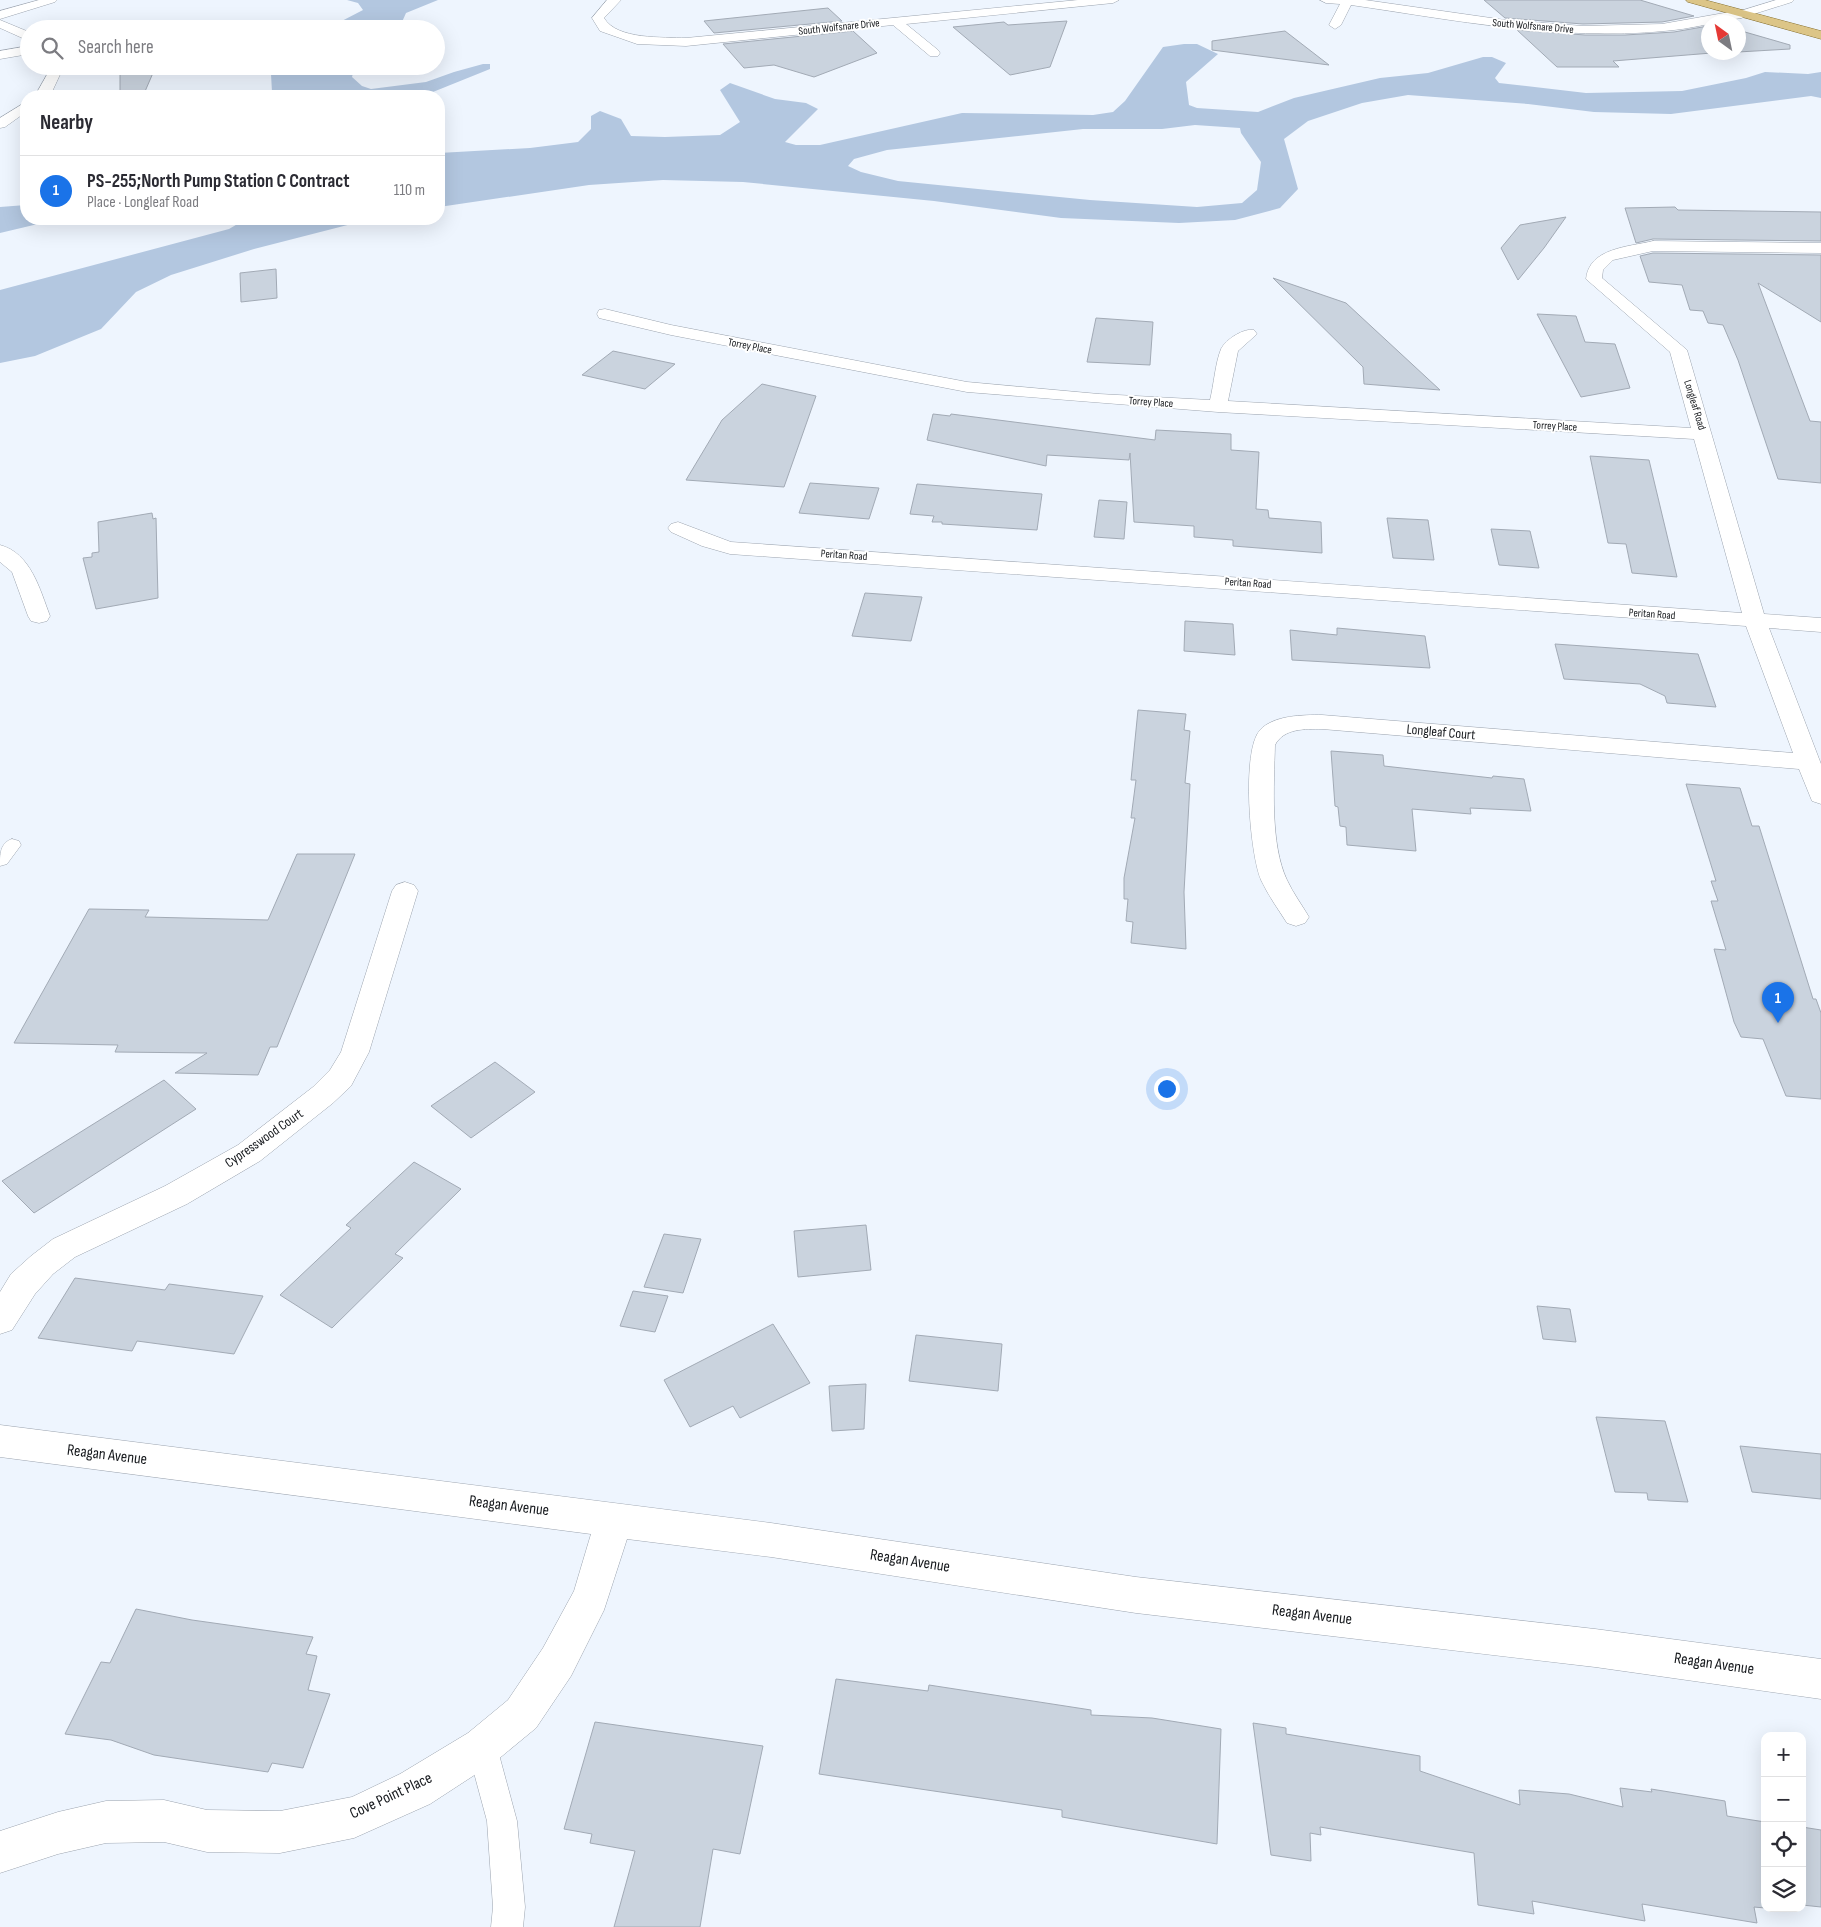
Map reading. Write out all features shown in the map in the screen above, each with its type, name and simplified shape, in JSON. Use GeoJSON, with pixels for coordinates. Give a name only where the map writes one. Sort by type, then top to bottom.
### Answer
{"type":"FeatureCollection","features":[{"type":"Feature","properties":{"kind":"main road"},"geometry":{"type":"LineString","coordinates":[[1692,0],[1821,35]]}},
{"type":"Feature","properties":{"kind":"main road"},"geometry":{"type":"LineString","coordinates":[[1746,0],[1795,13]]}},
{"type":"Feature","properties":{"kind":"street"},"geometry":{"type":"LineString","coordinates":[[0,16],[51,0]]}},
{"type":"Feature","properties":{"kind":"street","name":"South Wolfsnare Drive"},"geometry":{"type":"LineString","coordinates":[[615,0],[608,4],[598,18],[604,28],[637,40],[686,42],[1113,0]]}},
{"type":"Feature","properties":{"kind":"street","name":"South Wolfsnare Drive"},"geometry":{"type":"LineString","coordinates":[[1326,0],[1348,1],[1502,24],[1585,30],[1665,28],[1741,14],[1788,0]]}},
{"type":"Feature","properties":{"kind":"street"},"geometry":{"type":"LineString","coordinates":[[1335,25],[1348,1]]}},
{"type":"Feature","properties":{"kind":"street"},"geometry":{"type":"LineString","coordinates":[[896,22],[934,53]]}},
{"type":"Feature","properties":{"kind":"street"},"geometry":{"type":"LineString","coordinates":[[0,24],[20,33]]}},
{"type":"Feature","properties":{"kind":"street"},"geometry":{"type":"LineString","coordinates":[[0,55],[20,52]]}},
{"type":"Feature","properties":{"kind":"street"},"geometry":{"type":"LineString","coordinates":[[46,90],[54,75]]}},
{"type":"Feature","properties":{"kind":"street"},"geometry":{"type":"LineString","coordinates":[[0,124],[20,110]]}},
{"type":"Feature","properties":{"kind":"street","name":"Longleaf Road"},"geometry":{"type":"LineString","coordinates":[[1821,248],[1653,246],[1607,257],[1595,269],[1594,279],[1678,350],[1704,434],[1755,621],[1821,796]]}},
{"type":"Feature","properties":{"kind":"street","name":"Torrey Place"},"geometry":{"type":"LineString","coordinates":[[605,314],[671,330],[967,387],[1099,399],[1704,434]]}},
{"type":"Feature","properties":{"kind":"street"},"geometry":{"type":"LineString","coordinates":[[1218,406],[1230,349],[1248,334]]}},
{"type":"Feature","properties":{"kind":"street","name":"Peritan Road"},"geometry":{"type":"LineString","coordinates":[[678,528],[708,542],[730,548],[1821,625]]}},
{"type":"Feature","properties":{"kind":"street"},"geometry":{"type":"LineString","coordinates":[[0,551],[21,569],[39,616]]}},
{"type":"Feature","properties":{"kind":"street","name":"Longleaf Court"},"geometry":{"type":"LineString","coordinates":[[1296,917],[1274,880],[1266,855],[1261,792],[1263,745],[1269,734],[1282,726],[1300,722],[1322,722],[1807,762]]}},
{"type":"Feature","properties":{"kind":"street","name":"Cypresswood Court"},"geometry":{"type":"LineString","coordinates":[[0,1320],[23,1284],[42,1265],[64,1248],[176,1195],[249,1152],[323,1095],[341,1078],[355,1052],[405,891]]}},
{"type":"Feature","properties":{"kind":"street","name":"Reagan Avenue"},"geometry":{"type":"LineString","coordinates":[[0,1442],[771,1540],[1136,1595],[1595,1648],[1821,1678]]}},
{"type":"Feature","properties":{"kind":"street","name":"Cove Point Place"},"geometry":{"type":"LineString","coordinates":[[0,1852],[58,1832],[106,1822],[164,1821],[207,1831],[280,1832],[354,1817],[415,1789],[482,1746],[522,1714],[558,1662],[591,1597],[614,1520]]}},
{"type":"Feature","properties":{"kind":"lane"},"geometry":{"type":"LineString","coordinates":[[0,860],[12,846]]}},
{"type":"Feature","properties":{"kind":"lane"},"geometry":{"type":"LineString","coordinates":[[482,1746],[502,1821],[510,1907],[507,1927]]}},
{"type":"Feature","properties":{"kind":"water"},"geometry":{"type":"Polygon","coordinates":[[[347,0],[438,0],[406,13],[403,20],[344,20],[363,10],[358,3],[347,0]]]}},
{"type":"Feature","properties":{"kind":"water"},"geometry":{"type":"Polygon","coordinates":[[[1184,44],[1197,44],[1218,54],[1186,82],[1189,105],[1197,108],[1258,112],[1294,98],[1380,78],[1428,73],[1483,57],[1492,57],[1506,63],[1495,78],[1499,83],[1586,93],[1682,91],[1746,78],[1765,72],[1808,74],[1821,72],[1821,98],[1811,96],[1671,114],[1594,112],[1528,104],[1408,95],[1362,103],[1308,121],[1284,139],[1298,189],[1280,208],[1235,220],[1179,223],[1061,218],[934,201],[743,182],[663,180],[589,185],[445,206],[445,153],[530,148],[578,142],[591,129],[591,116],[600,111],[621,119],[631,136],[720,135],[740,122],[720,90],[730,83],[775,99],[806,103],[818,109],[785,142],[796,145],[820,145],[962,113],[1093,115],[1113,112],[1125,101],[1163,47],[1184,44]],[[1195,125],[1162,129],[1083,129],[887,150],[854,159],[848,166],[861,172],[898,181],[1090,200],[1197,207],[1242,203],[1257,190],[1261,162],[1241,133],[1240,128],[1195,125]]]}},
{"type":"Feature","properties":{"kind":"water"},"geometry":{"type":"Polygon","coordinates":[[[483,64],[490,64],[490,69],[438,90],[272,90],[271,75],[353,75],[352,77],[362,86],[371,89],[426,82],[483,64]]]}},
{"type":"Feature","properties":{"kind":"water"},"geometry":{"type":"Polygon","coordinates":[[[20,205],[20,225],[34,225],[0,233],[0,207],[20,205]]]}},
{"type":"Feature","properties":{"kind":"water"},"geometry":{"type":"Polygon","coordinates":[[[236,225],[348,225],[254,249],[171,275],[136,292],[101,329],[35,356],[0,363],[0,290],[229,229],[236,225]]]}},
{"type":"Feature","properties":{"kind":"building"},"geometry":{"type":"Polygon","coordinates":[[[1484,0],[1640,0],[1694,16],[1662,22],[1583,24],[1505,18],[1484,0]]]}},
{"type":"Feature","properties":{"kind":"building"},"geometry":{"type":"Polygon","coordinates":[[[828,8],[842,21],[714,33],[704,21],[828,8]]]}},
{"type":"Feature","properties":{"kind":"building"},"geometry":{"type":"Polygon","coordinates":[[[1067,21],[1050,67],[1010,75],[953,27],[1004,22],[1008,25],[1067,21]]]}},
{"type":"Feature","properties":{"kind":"building"},"geometry":{"type":"Polygon","coordinates":[[[1701,27],[1701,54],[1613,61],[1619,67],[1557,67],[1517,30],[1585,35],[1674,32],[1701,27]]]}},
{"type":"Feature","properties":{"kind":"building"},"geometry":{"type":"Polygon","coordinates":[[[853,31],[877,53],[814,77],[774,65],[744,68],[723,44],[853,31]]]}},
{"type":"Feature","properties":{"kind":"building"},"geometry":{"type":"Polygon","coordinates":[[[1285,31],[1329,65],[1212,50],[1212,41],[1285,31]]]}},
{"type":"Feature","properties":{"kind":"building"},"geometry":{"type":"Polygon","coordinates":[[[1746,32],[1790,45],[1790,49],[1746,52],[1746,32]]]}},
{"type":"Feature","properties":{"kind":"building"},"geometry":{"type":"Polygon","coordinates":[[[120,75],[152,75],[146,90],[120,90],[120,75]]]}},
{"type":"Feature","properties":{"kind":"building"},"geometry":{"type":"Polygon","coordinates":[[[1675,207],[1678,210],[1821,212],[1821,241],[1653,239],[1636,243],[1625,208],[1675,207]]]}},
{"type":"Feature","properties":{"kind":"building"},"geometry":{"type":"Polygon","coordinates":[[[1566,217],[1518,280],[1501,248],[1520,225],[1566,217]]]}},
{"type":"Feature","properties":{"kind":"building"},"geometry":{"type":"Polygon","coordinates":[[[1653,253],[1821,255],[1821,322],[1758,283],[1810,421],[1821,422],[1821,483],[1778,479],[1738,360],[1723,325],[1708,323],[1703,311],[1690,310],[1682,285],[1649,282],[1640,256],[1653,253]]]}},
{"type":"Feature","properties":{"kind":"building"},"geometry":{"type":"Polygon","coordinates":[[[276,269],[277,298],[241,302],[240,273],[276,269]]]}},
{"type":"Feature","properties":{"kind":"building"},"geometry":{"type":"Polygon","coordinates":[[[1273,278],[1346,303],[1440,390],[1364,384],[1363,367],[1273,278]]]}},
{"type":"Feature","properties":{"kind":"building"},"geometry":{"type":"Polygon","coordinates":[[[1537,314],[1576,316],[1585,342],[1615,344],[1630,388],[1581,397],[1537,314]]]}},
{"type":"Feature","properties":{"kind":"building"},"geometry":{"type":"Polygon","coordinates":[[[1096,318],[1153,322],[1150,365],[1087,362],[1096,318]]]}},
{"type":"Feature","properties":{"kind":"building"},"geometry":{"type":"Polygon","coordinates":[[[613,351],[675,364],[645,389],[582,375],[613,351]]]}},
{"type":"Feature","properties":{"kind":"building"},"geometry":{"type":"Polygon","coordinates":[[[762,384],[816,396],[784,487],[686,480],[722,420],[762,384]]]}},
{"type":"Feature","properties":{"kind":"building"},"geometry":{"type":"Polygon","coordinates":[[[933,414],[950,416],[951,414],[1155,440],[1156,430],[1231,434],[1231,450],[1259,452],[1256,509],[1268,510],[1269,518],[1321,522],[1322,553],[1233,546],[1233,540],[1194,537],[1194,526],[1134,522],[1130,453],[1129,460],[1047,455],[1046,466],[927,440],[933,414]]]}},
{"type":"Feature","properties":{"kind":"building"},"geometry":{"type":"Polygon","coordinates":[[[1590,456],[1649,460],[1677,577],[1632,573],[1626,544],[1608,543],[1590,456]]]}},
{"type":"Feature","properties":{"kind":"building"},"geometry":{"type":"Polygon","coordinates":[[[810,483],[879,488],[869,519],[799,513],[810,483]]]}},
{"type":"Feature","properties":{"kind":"building"},"geometry":{"type":"Polygon","coordinates":[[[917,484],[1042,494],[1037,530],[942,524],[942,522],[932,522],[934,516],[910,514],[917,484]]]}},
{"type":"Feature","properties":{"kind":"building"},"geometry":{"type":"Polygon","coordinates":[[[1099,500],[1127,502],[1124,539],[1094,537],[1099,500]]]}},
{"type":"Feature","properties":{"kind":"building"},"geometry":{"type":"Polygon","coordinates":[[[152,513],[153,519],[156,518],[158,598],[96,609],[83,558],[92,557],[92,553],[99,552],[98,522],[152,513]]]}},
{"type":"Feature","properties":{"kind":"building"},"geometry":{"type":"Polygon","coordinates":[[[1387,518],[1428,520],[1434,560],[1393,558],[1387,518]]]}},
{"type":"Feature","properties":{"kind":"building"},"geometry":{"type":"Polygon","coordinates":[[[1491,529],[1530,531],[1539,568],[1499,565],[1491,529]]]}},
{"type":"Feature","properties":{"kind":"building"},"geometry":{"type":"Polygon","coordinates":[[[865,593],[922,597],[911,641],[852,636],[865,593]]]}},
{"type":"Feature","properties":{"kind":"building"},"geometry":{"type":"Polygon","coordinates":[[[1185,621],[1233,624],[1235,655],[1184,651],[1185,621]]]}},
{"type":"Feature","properties":{"kind":"building"},"geometry":{"type":"Polygon","coordinates":[[[1337,628],[1425,636],[1430,668],[1292,660],[1290,630],[1337,635],[1337,628]]]}},
{"type":"Feature","properties":{"kind":"building"},"geometry":{"type":"Polygon","coordinates":[[[1555,644],[1698,654],[1716,707],[1667,703],[1665,696],[1640,684],[1564,679],[1555,644]]]}},
{"type":"Feature","properties":{"kind":"building"},"geometry":{"type":"Polygon","coordinates":[[[1138,710],[1186,714],[1184,730],[1190,731],[1185,783],[1190,784],[1184,892],[1186,949],[1131,943],[1133,922],[1126,921],[1128,899],[1124,899],[1124,878],[1135,818],[1131,818],[1136,780],[1131,780],[1138,710]]]}},
{"type":"Feature","properties":{"kind":"building"},"geometry":{"type":"Polygon","coordinates":[[[1331,751],[1383,755],[1384,766],[1492,778],[1493,776],[1524,779],[1531,811],[1470,808],[1471,814],[1412,809],[1416,851],[1347,845],[1346,827],[1340,826],[1338,807],[1335,806],[1331,751]]]}},
{"type":"Feature","properties":{"kind":"building"},"geometry":{"type":"Polygon","coordinates":[[[1686,784],[1740,788],[1752,826],[1759,826],[1813,999],[1816,999],[1821,1013],[1821,1099],[1786,1096],[1763,1039],[1741,1037],[1734,1022],[1714,949],[1726,950],[1711,901],[1718,901],[1711,881],[1716,881],[1686,784]]]}},
{"type":"Feature","properties":{"kind":"building"},"geometry":{"type":"Polygon","coordinates":[[[297,854],[355,854],[277,1047],[270,1047],[258,1075],[175,1073],[207,1053],[115,1052],[118,1045],[14,1043],[89,909],[149,910],[145,917],[268,920],[297,854]]]}},
{"type":"Feature","properties":{"kind":"building"},"geometry":{"type":"Polygon","coordinates":[[[495,1062],[535,1092],[471,1138],[431,1106],[495,1062]]]}},
{"type":"Feature","properties":{"kind":"building"},"geometry":{"type":"Polygon","coordinates":[[[164,1080],[196,1109],[34,1213],[2,1181],[164,1080]]]}},
{"type":"Feature","properties":{"kind":"building"},"geometry":{"type":"Polygon","coordinates":[[[414,1162],[461,1189],[395,1254],[403,1258],[332,1328],[280,1295],[351,1228],[346,1225],[414,1162]]]}},
{"type":"Feature","properties":{"kind":"building"},"geometry":{"type":"Polygon","coordinates":[[[866,1225],[871,1270],[798,1277],[794,1231],[866,1225]]]}},
{"type":"Feature","properties":{"kind":"building"},"geometry":{"type":"Polygon","coordinates":[[[664,1234],[701,1239],[683,1293],[644,1287],[664,1234]]]}},
{"type":"Feature","properties":{"kind":"building"},"geometry":{"type":"Polygon","coordinates":[[[75,1278],[165,1290],[169,1284],[263,1296],[234,1354],[137,1341],[132,1351],[38,1338],[75,1278]]]}},
{"type":"Feature","properties":{"kind":"building"},"geometry":{"type":"Polygon","coordinates":[[[633,1291],[668,1296],[655,1332],[620,1326],[633,1291]]]}},
{"type":"Feature","properties":{"kind":"building"},"geometry":{"type":"Polygon","coordinates":[[[1537,1306],[1570,1309],[1576,1342],[1543,1339],[1537,1306]]]}},
{"type":"Feature","properties":{"kind":"building"},"geometry":{"type":"Polygon","coordinates":[[[773,1324],[810,1383],[740,1418],[733,1406],[690,1427],[664,1380],[773,1324]]]}},
{"type":"Feature","properties":{"kind":"building"},"geometry":{"type":"Polygon","coordinates":[[[916,1335],[1002,1344],[998,1391],[909,1381],[916,1335]]]}},
{"type":"Feature","properties":{"kind":"building"},"geometry":{"type":"Polygon","coordinates":[[[866,1384],[864,1429],[832,1431],[829,1386],[866,1384]]]}},
{"type":"Feature","properties":{"kind":"building"},"geometry":{"type":"Polygon","coordinates":[[[1596,1417],[1665,1421],[1688,1502],[1648,1500],[1647,1493],[1615,1492],[1596,1417]]]}},
{"type":"Feature","properties":{"kind":"building"},"geometry":{"type":"Polygon","coordinates":[[[1740,1446],[1821,1454],[1821,1499],[1752,1492],[1740,1446]]]}},
{"type":"Feature","properties":{"kind":"building"},"geometry":{"type":"Polygon","coordinates":[[[136,1609],[192,1620],[313,1637],[306,1654],[317,1656],[308,1690],[330,1694],[303,1768],[272,1763],[268,1772],[154,1755],[111,1740],[65,1734],[101,1662],[110,1663],[136,1609]]]}},
{"type":"Feature","properties":{"kind":"building"},"geometry":{"type":"Polygon","coordinates":[[[836,1679],[928,1691],[929,1685],[1091,1710],[1091,1715],[1152,1718],[1221,1729],[1217,1844],[1062,1817],[1062,1810],[819,1774],[836,1679]]]}},
{"type":"Feature","properties":{"kind":"building"},"geometry":{"type":"Polygon","coordinates":[[[595,1722],[763,1746],[740,1854],[713,1849],[700,1927],[614,1927],[635,1851],[590,1843],[592,1834],[564,1829],[595,1722]]]}},
{"type":"Feature","properties":{"kind":"building"},"geometry":{"type":"Polygon","coordinates":[[[1253,1723],[1286,1728],[1286,1734],[1420,1756],[1420,1771],[1520,1805],[1519,1790],[1569,1794],[1623,1807],[1620,1788],[1652,1792],[1651,1789],[1725,1801],[1727,1816],[1761,1821],[1761,1908],[1754,1907],[1757,1923],[1642,1904],[1645,1921],[1532,1901],[1534,1914],[1478,1905],[1474,1853],[1320,1827],[1321,1835],[1310,1833],[1311,1861],[1271,1855],[1253,1723]]]}},
{"type":"Feature","properties":{"kind":"building"},"geometry":{"type":"Polygon","coordinates":[[[1806,1828],[1821,1830],[1821,1907],[1806,1905],[1806,1828]]]}},
{"type":"Feature","properties":{"kind":"place","name":"PS-255;North Pump Station C Contract"},"geometry":{"type":"Point","coordinates":[1778,1023]}}]}
